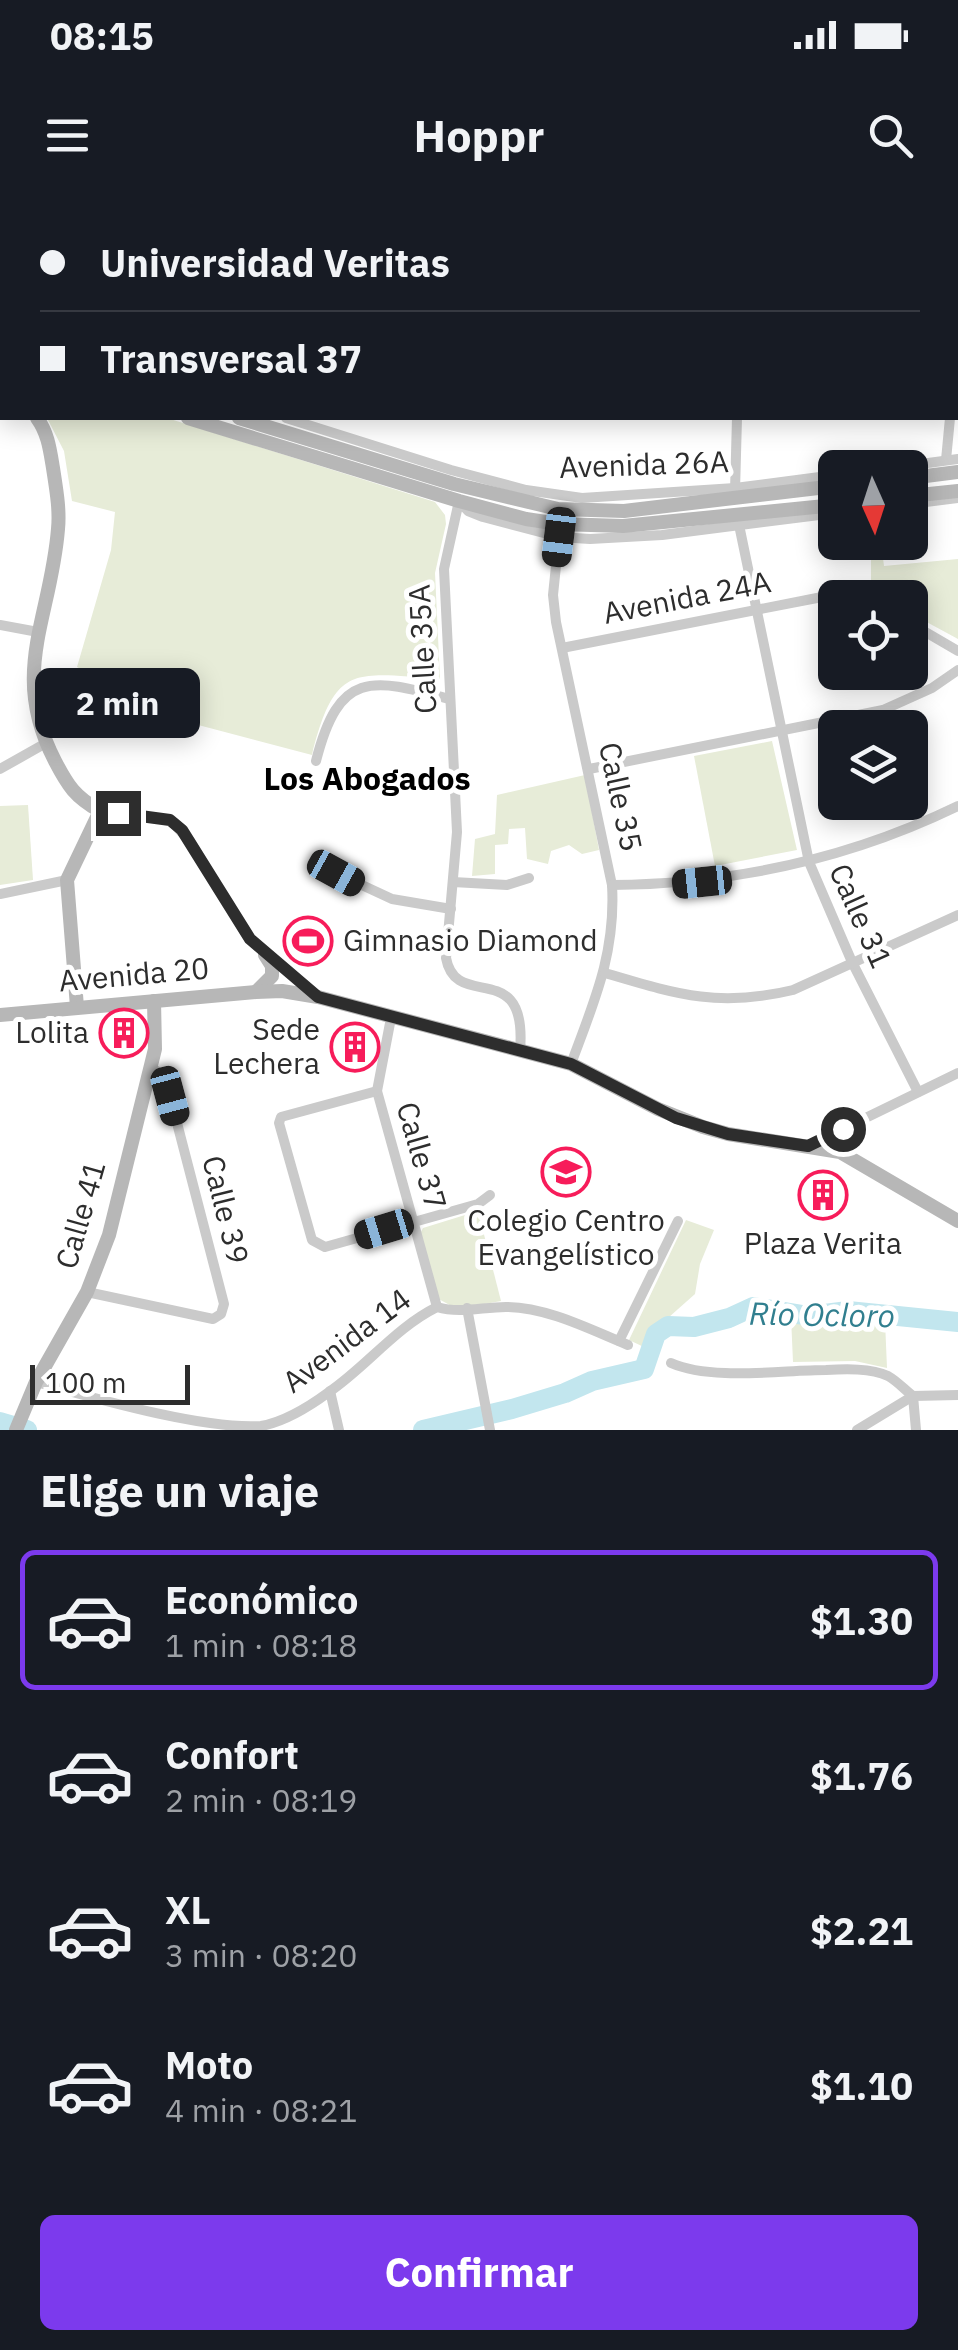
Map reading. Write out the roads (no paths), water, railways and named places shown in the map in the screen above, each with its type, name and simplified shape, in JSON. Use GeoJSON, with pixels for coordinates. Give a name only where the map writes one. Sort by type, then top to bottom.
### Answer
{"type":"FeatureCollection","features":[{"type":"Feature","properties":{"kind":"main road"},"geometry":{"type":"LineString","coordinates":[[38,420],[49,442],[59,527],[32,668],[32,694],[46,743],[79,800],[100,812],[67,880],[77,1007]]}},
{"type":"Feature","properties":{"kind":"main road"},"geometry":{"type":"LineString","coordinates":[[194,420],[526,519],[591,527],[738,520],[818,507]]}},
{"type":"Feature","properties":{"kind":"main road"},"geometry":{"type":"LineString","coordinates":[[246,420],[454,484],[558,509],[624,510],[736,492],[818,487]]}},
{"type":"Feature","properties":{"kind":"main road"},"geometry":{"type":"LineString","coordinates":[[928,476],[958,472]]}},
{"type":"Feature","properties":{"kind":"main road"},"geometry":{"type":"LineString","coordinates":[[928,498],[958,495]]}},
{"type":"Feature","properties":{"kind":"main road"},"geometry":{"type":"LineString","coordinates":[[256,992],[272,976],[272,966],[265,955]]}},
{"type":"Feature","properties":{"kind":"main road","name":"Avenida 20"},"geometry":{"type":"LineString","coordinates":[[0,1014],[256,992],[282,991],[318,997],[571,1064],[658,1109],[703,1127],[840,1152],[958,1221]]}},
{"type":"Feature","properties":{"kind":"main road","name":"Calle 41"},"geometry":{"type":"LineString","coordinates":[[16,1430],[36,1382],[88,1292],[110,1235],[156,1050],[154,1001]]}},
{"type":"Feature","properties":{"kind":"street","name":"Avenida 26A"},"geometry":{"type":"LineString","coordinates":[[292,420],[451,470],[555,496],[607,498],[736,492],[818,478]]}},
{"type":"Feature","properties":{"kind":"street"},"geometry":{"type":"LineString","coordinates":[[736,492],[737,420]]}},
{"type":"Feature","properties":{"kind":"street"},"geometry":{"type":"LineString","coordinates":[[950,420],[952,460]]}},
{"type":"Feature","properties":{"kind":"street"},"geometry":{"type":"LineString","coordinates":[[930,502],[958,495]]}},
{"type":"Feature","properties":{"kind":"street"},"geometry":{"type":"LineString","coordinates":[[459,502],[483,517],[559,537],[630,538],[738,520],[818,514]]}},
{"type":"Feature","properties":{"kind":"street","name":"Calle 35A"},"geometry":{"type":"LineString","coordinates":[[459,502],[444,569],[457,832],[446,947],[449,971],[459,980],[512,1000],[522,1021],[520,1051]]}},
{"type":"Feature","properties":{"kind":"street","name":"Calle 31"},"geometry":{"type":"LineString","coordinates":[[738,520],[808,862],[852,962],[918,1092]]}},
{"type":"Feature","properties":{"kind":"street","name":"Calle 35"},"geometry":{"type":"LineString","coordinates":[[559,537],[553,594],[612,886],[612,938],[605,972],[571,1064]]}},
{"type":"Feature","properties":{"kind":"street","name":"Avenida 24A"},"geometry":{"type":"LineString","coordinates":[[562,648],[818,599]]}},
{"type":"Feature","properties":{"kind":"street"},"geometry":{"type":"LineString","coordinates":[[0,626],[38,632]]}},
{"type":"Feature","properties":{"kind":"street"},"geometry":{"type":"LineString","coordinates":[[928,634],[958,651]]}},
{"type":"Feature","properties":{"kind":"street"},"geometry":{"type":"LineString","coordinates":[[590,769],[896,705],[958,670]]}},
{"type":"Feature","properties":{"kind":"street"},"geometry":{"type":"LineString","coordinates":[[316,761],[333,710],[359,688],[378,684],[401,686],[450,698]]}},
{"type":"Feature","properties":{"kind":"street"},"geometry":{"type":"LineString","coordinates":[[0,769],[46,743]]}},
{"type":"Feature","properties":{"kind":"street"},"geometry":{"type":"LineString","coordinates":[[612,886],[728,879],[808,862],[958,806]]}},
{"type":"Feature","properties":{"kind":"street"},"geometry":{"type":"LineString","coordinates":[[100,812],[170,820],[190,842],[227,907],[265,955],[318,997]]}},
{"type":"Feature","properties":{"kind":"street"},"geometry":{"type":"LineString","coordinates":[[336,873],[392,900],[451,910]]}},
{"type":"Feature","properties":{"kind":"street"},"geometry":{"type":"LineString","coordinates":[[454,882],[508,885],[529,878]]}},
{"type":"Feature","properties":{"kind":"street"},"geometry":{"type":"LineString","coordinates":[[0,894],[67,880]]}},
{"type":"Feature","properties":{"kind":"street"},"geometry":{"type":"LineString","coordinates":[[605,972],[689,997],[734,999],[793,990],[958,915]]}},
{"type":"Feature","properties":{"kind":"street","name":"Calle 37"},"geometry":{"type":"LineString","coordinates":[[391,1018],[377,1091],[437,1307]]}},
{"type":"Feature","properties":{"kind":"street","name":"Calle 39"},"geometry":{"type":"LineString","coordinates":[[88,1292],[213,1319],[222,1314],[224,1304],[170,1096],[164,1076],[151,1067]]}},
{"type":"Feature","properties":{"kind":"street"},"geometry":{"type":"LineString","coordinates":[[808,1146],[958,1073]]}},
{"type":"Feature","properties":{"kind":"street"},"geometry":{"type":"LineString","coordinates":[[377,1091],[282,1117],[279,1123],[312,1240],[318,1246],[478,1204],[490,1194]]}},
{"type":"Feature","properties":{"kind":"street"},"geometry":{"type":"LineString","coordinates":[[840,1152],[843,1129]]}},
{"type":"Feature","properties":{"kind":"street","name":"Avenida 14"},"geometry":{"type":"LineString","coordinates":[[36,1382],[177,1425],[240,1428],[281,1420],[330,1392],[414,1318],[437,1307],[453,1312],[506,1307],[536,1311],[623,1343],[678,1222]]}},
{"type":"Feature","properties":{"kind":"street"},"geometry":{"type":"LineString","coordinates":[[467,1308],[490,1427]]}},
{"type":"Feature","properties":{"kind":"street"},"geometry":{"type":"LineString","coordinates":[[671,1364],[712,1372],[874,1372],[888,1376],[913,1396],[916,1430]]}},
{"type":"Feature","properties":{"kind":"street"},"geometry":{"type":"LineString","coordinates":[[330,1392],[339,1430]]}},
{"type":"Feature","properties":{"kind":"street"},"geometry":{"type":"LineString","coordinates":[[856,1430],[913,1396],[958,1395]]}},
{"type":"Feature","properties":{"kind":"waterway","name":"Río Ocloro"},"geometry":{"type":"LineString","coordinates":[[423,1430],[512,1409],[592,1381],[644,1369],[656,1334],[668,1326],[694,1327],[753,1307],[809,1316],[848,1311],[958,1322]]}},
{"type":"Feature","properties":{"kind":"waterway","name":"Río Ocloro"},"geometry":{"type":"LineString","coordinates":[[0,1422],[27,1430]]}},
{"type":"Feature","properties":{"kind":"place","name":"Gimnasio Diamond"},"geometry":{"type":"Point","coordinates":[308,941]}},
{"type":"Feature","properties":{"kind":"place","name":"Lolita"},"geometry":{"type":"Point","coordinates":[124,1033]}},
{"type":"Feature","properties":{"kind":"place","name":"Sede Lechera"},"geometry":{"type":"Point","coordinates":[355,1047]}},
{"type":"Feature","properties":{"kind":"place","name":"Colegio Centro Evangelístico"},"geometry":{"type":"Point","coordinates":[566,1172]}},
{"type":"Feature","properties":{"kind":"place","name":"Plaza Verita"},"geometry":{"type":"Point","coordinates":[823,1195]}},
{"type":"Feature","properties":{"kind":"district","name":"Los Abogados"},"geometry":{"type":"Point","coordinates":[367,779]}}]}
